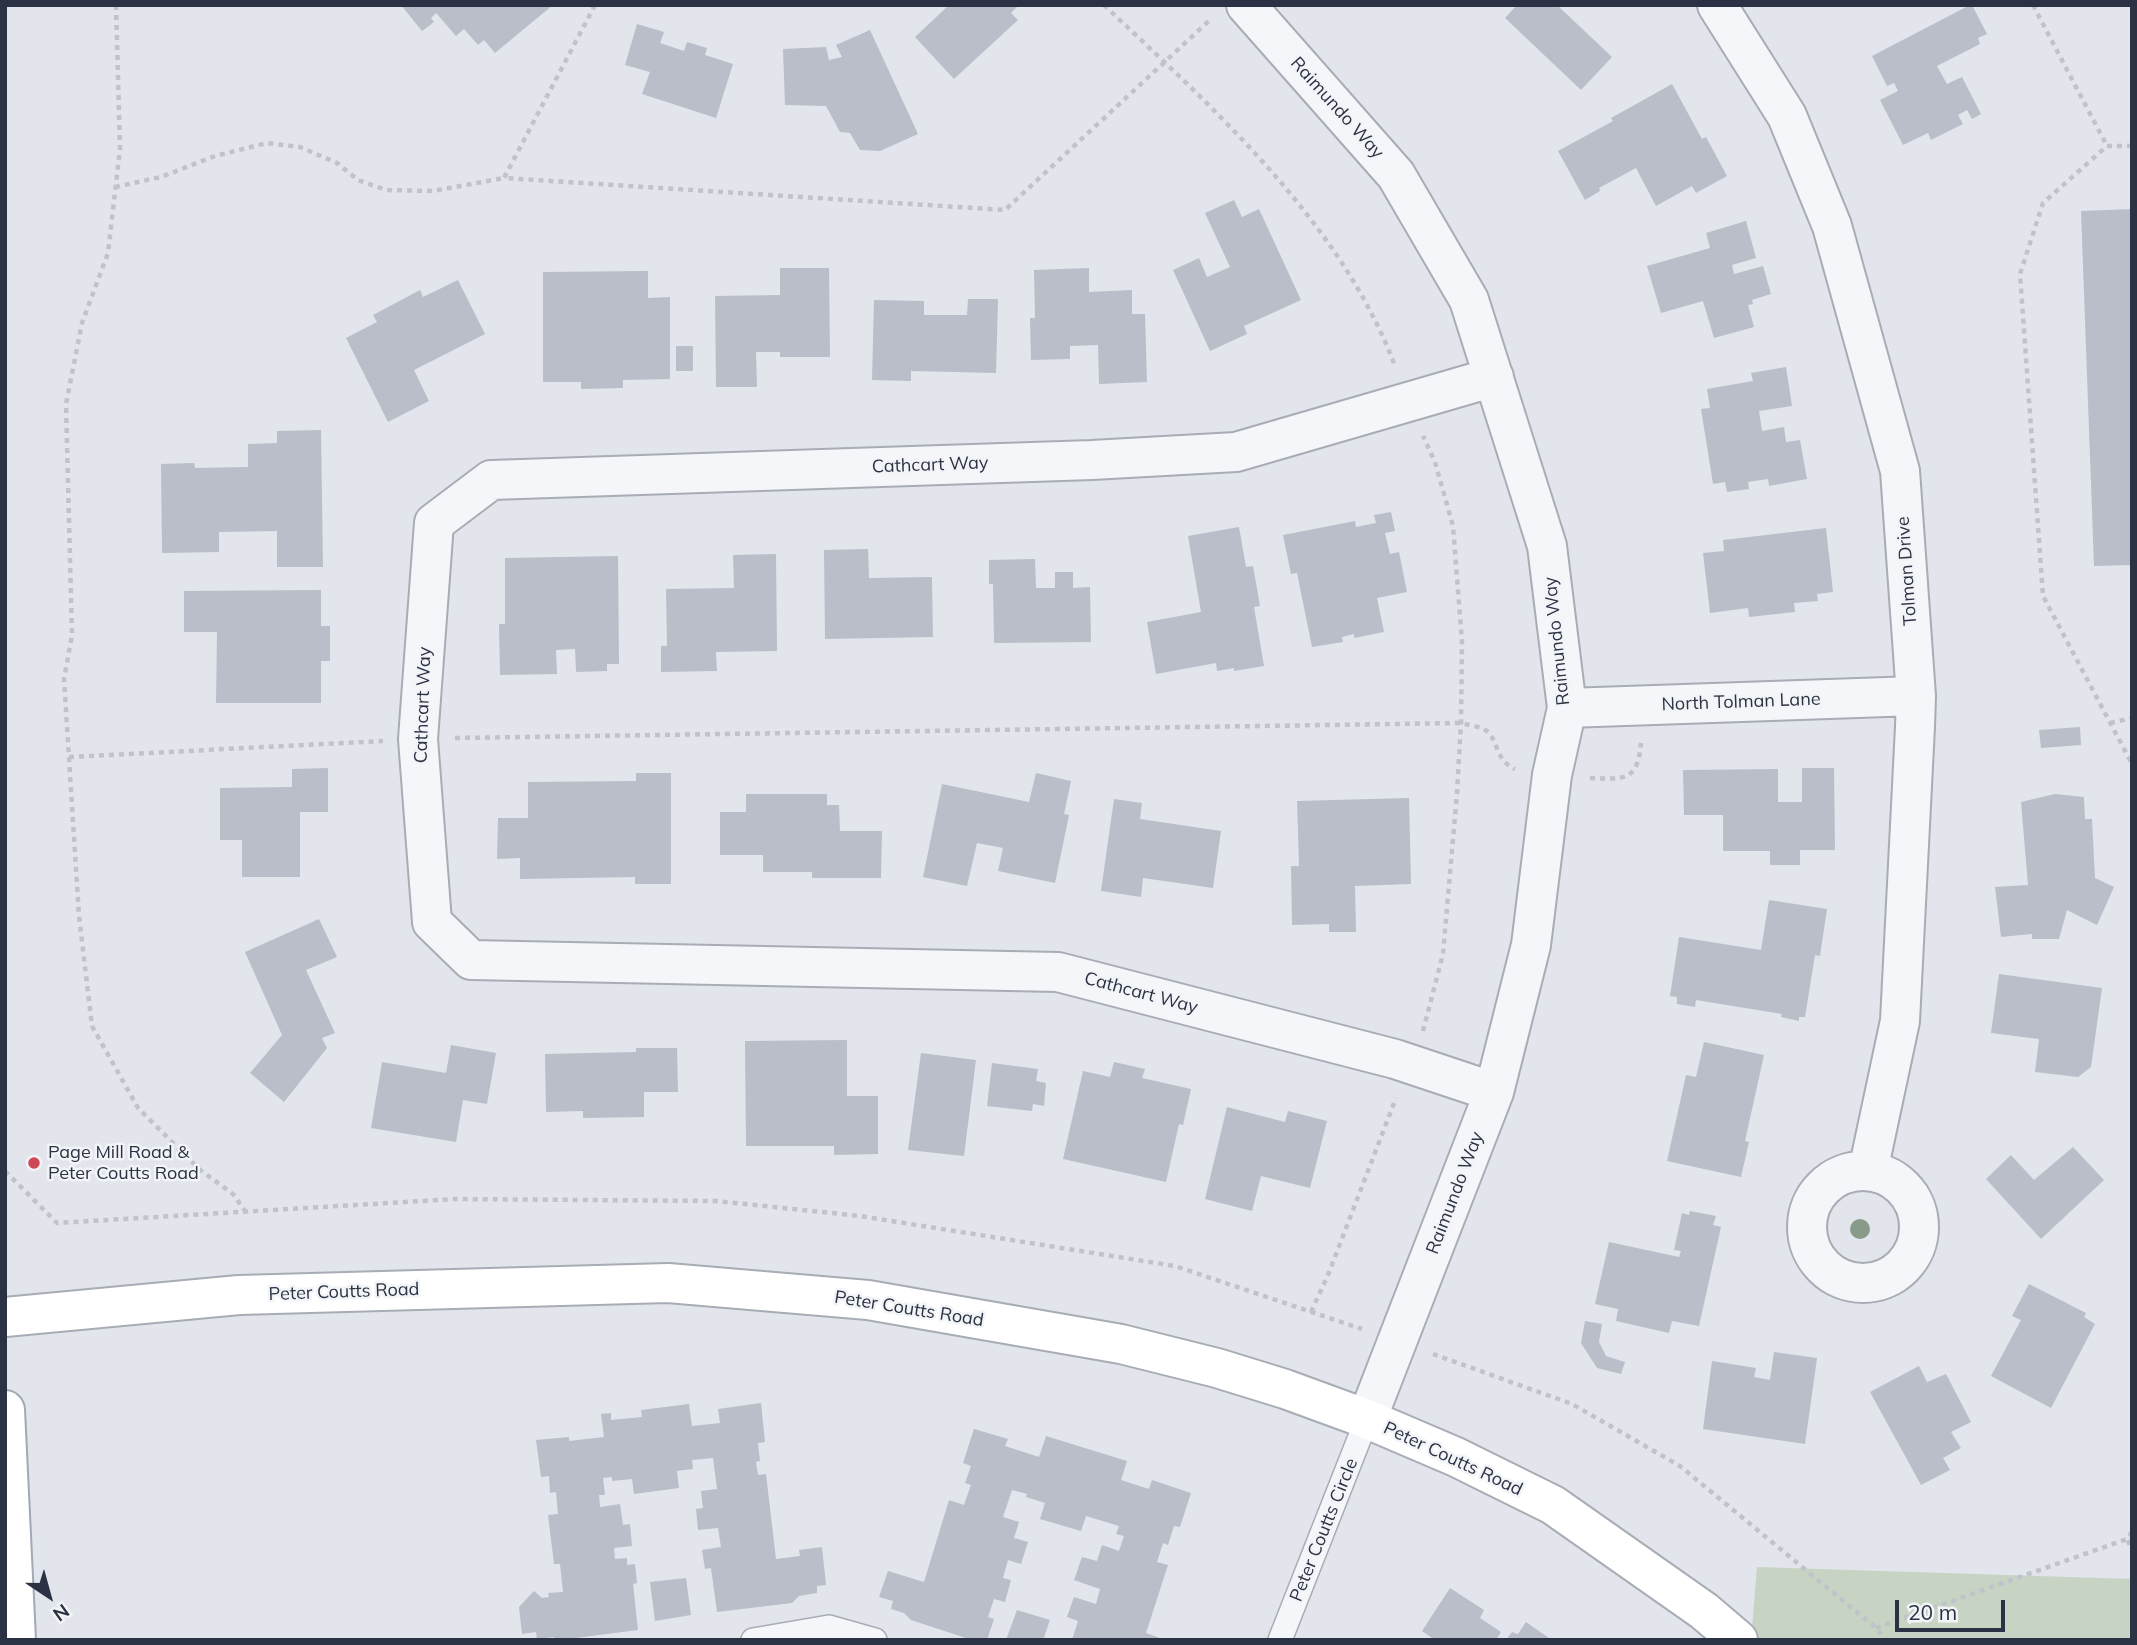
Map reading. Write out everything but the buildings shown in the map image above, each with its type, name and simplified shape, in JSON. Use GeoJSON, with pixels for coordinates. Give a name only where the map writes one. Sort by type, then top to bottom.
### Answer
{"type":"FeatureCollection","features":[{"type":"Feature","properties":{"kind":"street","name":"Tolman Drive"},"geometry":{"type":"LineString","coordinates":[[1717,5],[1787,116],[1832,226],[1900,471],[1916,696],[1900,1021],[1868,1171]]}},
{"type":"Feature","properties":{"kind":"street","name":"Raimundo Way"},"geometry":{"type":"LineString","coordinates":[[1230,10],[1396,175],[1469,300],[1547,546],[1567,708],[1552,775],[1531,946],[1494,1091],[1367,1419]]}},
{"type":"Feature","properties":{"kind":"street","name":"Cathcart Way"},"geometry":{"type":"LineString","coordinates":[[1494,377],[1236,452],[1092,460],[491,480],[434,523],[418,739],[432,922],[471,960],[1058,972],[1409,1064],[1494,1091]]}},
{"type":"Feature","properties":{"kind":"street","name":"North Tolman Lane"},"geometry":{"type":"LineString","coordinates":[[1567,708],[1916,696]]}},
{"type":"Feature","properties":{"kind":"street","name":"Peter Coutts Road"},"geometry":{"type":"LineString","coordinates":[[5,1317],[239,1295],[668,1283],[868,1300],[1121,1343],[1285,1388],[1457,1457],[1553,1505],[1703,1611],[1738,1640]]}},
{"type":"Feature","properties":{"kind":"street"},"geometry":{"type":"LineString","coordinates":[[5,1410],[16,1640]]}},
{"type":"Feature","properties":{"kind":"lane","name":"Peter Coutts Circle"},"geometry":{"type":"LineString","coordinates":[[1280,1640],[1367,1419]]}},
{"type":"Feature","properties":{"kind":"lane"},"geometry":{"type":"LineString","coordinates":[[753,1640],[829,1626],[875,1640]]}},
{"type":"Feature","properties":{"kind":"path"},"geometry":{"type":"LineString","coordinates":[[116,5],[120,149],[108,253],[82,323],[66,404],[72,635],[64,679],[79,916],[92,1026],[138,1108],[200,1169],[233,1194],[245,1212]]}},
{"type":"Feature","properties":{"kind":"path"},"geometry":{"type":"LineString","coordinates":[[504,178],[595,5]]}},
{"type":"Feature","properties":{"kind":"path"},"geometry":{"type":"LineString","coordinates":[[1104,5],[1241,139],[1308,215],[1359,288],[1387,345],[1435,462],[1453,526],[1462,642],[1461,723],[1443,954],[1424,1027],[1328,1275],[1311,1312]]}},
{"type":"Feature","properties":{"kind":"path"},"geometry":{"type":"LineString","coordinates":[[2034,5],[2106,146]]}},
{"type":"Feature","properties":{"kind":"path"},"geometry":{"type":"LineString","coordinates":[[115,187],[161,177],[215,156],[267,143],[300,147],[337,163],[358,180],[386,190],[433,191],[504,178],[1005,210],[1164,62],[1230,10]]}},
{"type":"Feature","properties":{"kind":"path"},"geometry":{"type":"LineString","coordinates":[[2132,146],[2106,146],[2043,203],[2020,274],[2043,596],[2132,764]]}},
{"type":"Feature","properties":{"kind":"path"},"geometry":{"type":"LineString","coordinates":[[69,758],[418,739],[1461,723],[1488,732],[1506,765],[1519,771],[1619,779],[1637,766],[1641,751],[1642,706]]}},
{"type":"Feature","properties":{"kind":"path"},"geometry":{"type":"LineString","coordinates":[[2110,723],[2132,718]]}},
{"type":"Feature","properties":{"kind":"path"},"geometry":{"type":"LineString","coordinates":[[1876,1628],[2127,1539],[2132,1532]]}},
{"type":"Feature","properties":{"kind":"path"},"geometry":{"type":"LineString","coordinates":[[2127,1539],[2132,1550]]}},
{"type":"Feature","properties":{"kind":"green space"},"geometry":{"type":"Polygon","coordinates":[[[1757,1567],[2132,1579],[2132,1640],[1751,1640],[1757,1567]]]}},
{"type":"Feature","properties":{"kind":"place","name":"Page Mill Road & Peter Coutts Road"},"geometry":{"type":"Point","coordinates":[34,1163]}}]}
